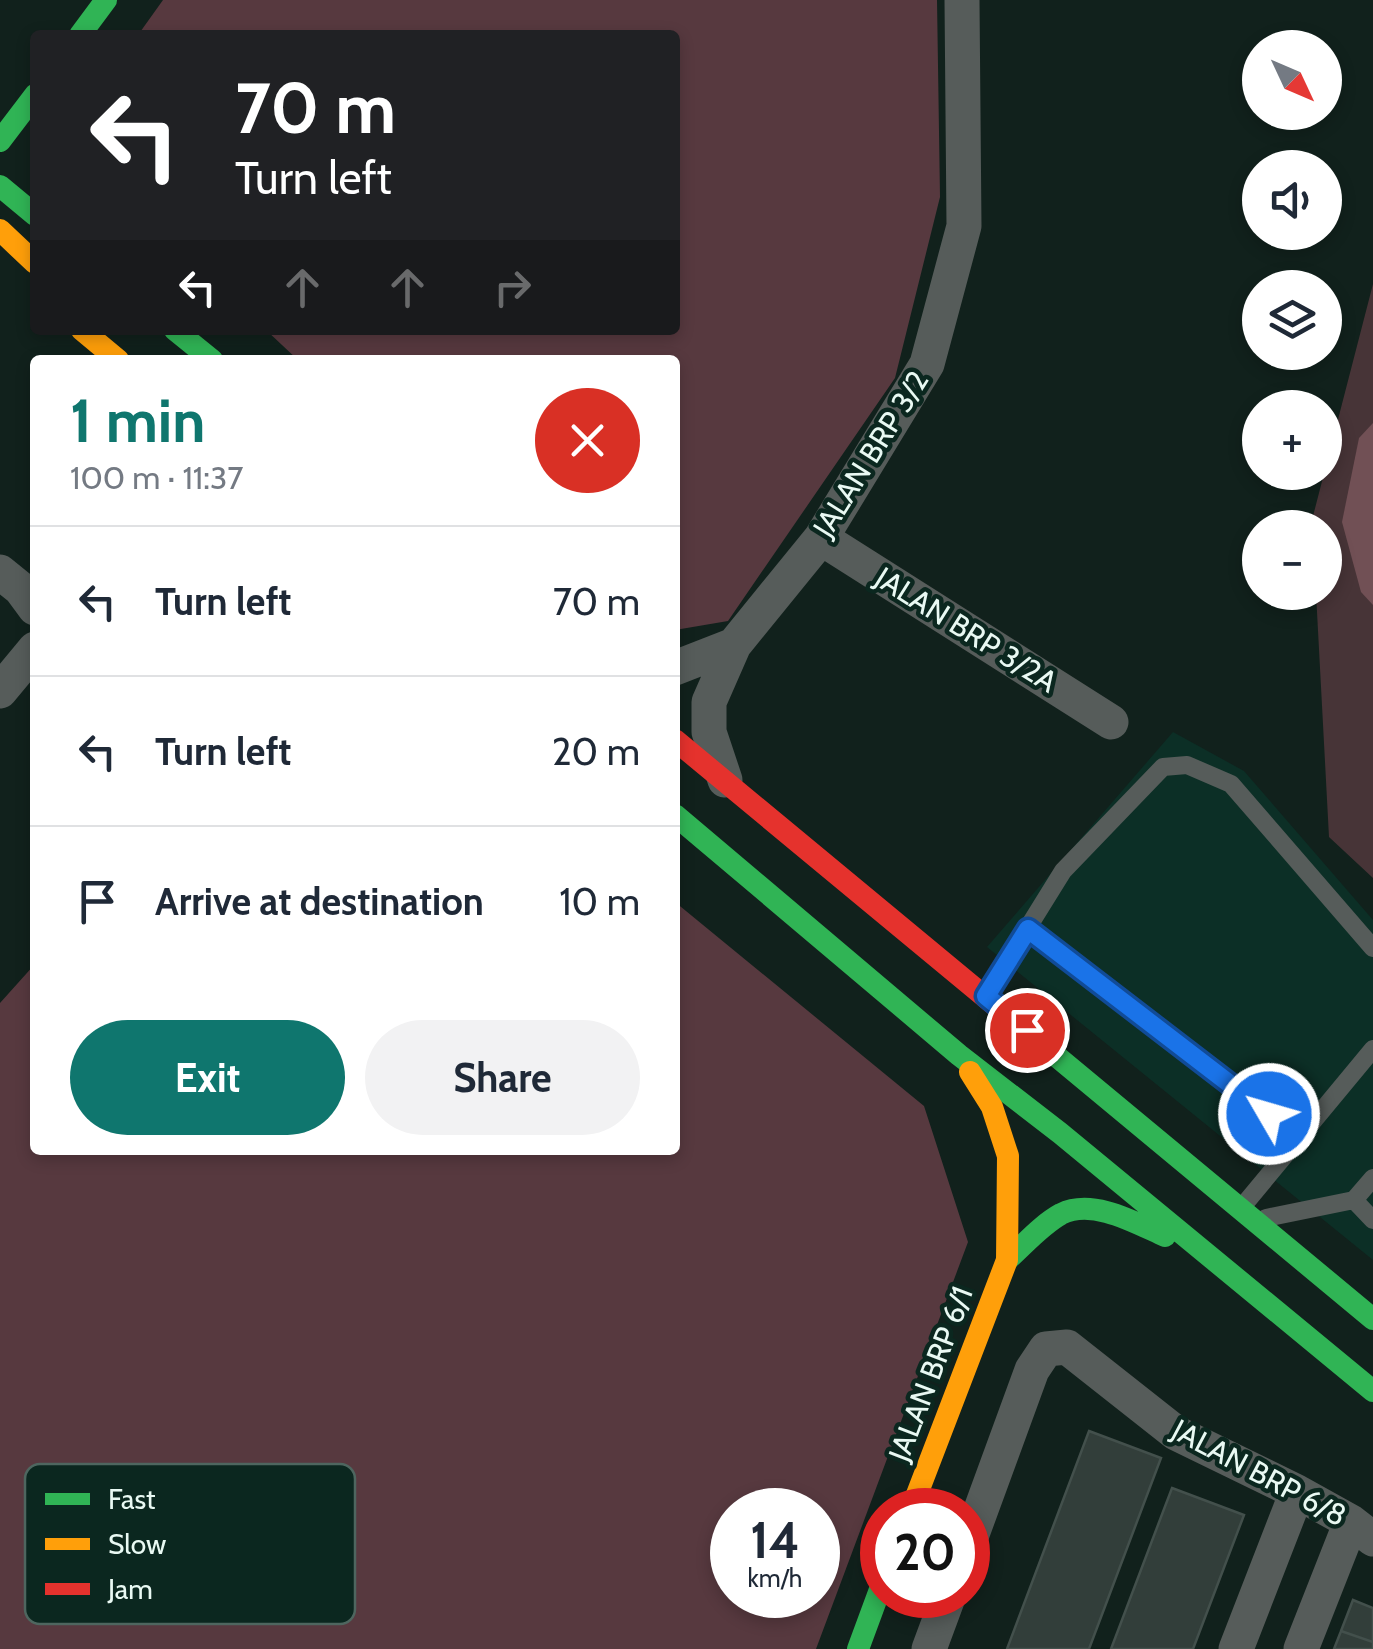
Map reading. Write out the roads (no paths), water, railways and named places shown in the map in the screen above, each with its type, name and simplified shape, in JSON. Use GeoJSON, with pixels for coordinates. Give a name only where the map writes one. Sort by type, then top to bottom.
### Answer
{"type":"FeatureCollection","features":[{"type":"Feature","properties":{"kind":"main road"},"geometry":{"type":"LineString","coordinates":[[84,30],[106,0]]}},
{"type":"Feature","properties":{"kind":"main road"},"geometry":{"type":"LineString","coordinates":[[0,141],[30,102]]}},
{"type":"Feature","properties":{"kind":"main road"},"geometry":{"type":"LineString","coordinates":[[0,186],[30,211]]}},
{"type":"Feature","properties":{"kind":"main road"},"geometry":{"type":"LineString","coordinates":[[0,230],[23,272]]}},
{"type":"Feature","properties":{"kind":"main road"},"geometry":{"type":"LineString","coordinates":[[88,335],[112,355]]}},
{"type":"Feature","properties":{"kind":"main road"},"geometry":{"type":"LineString","coordinates":[[182,335],[206,355]]}},
{"type":"Feature","properties":{"kind":"main road"},"geometry":{"type":"LineString","coordinates":[[680,744],[1373,1318]]}},
{"type":"Feature","properties":{"kind":"main road"},"geometry":{"type":"LineString","coordinates":[[680,819],[959,1056],[1060,1133],[1373,1391]]}},
{"type":"Feature","properties":{"kind":"main road"},"geometry":{"type":"LineString","coordinates":[[959,1056],[992,1107],[1008,1156],[1007,1260]]}},
{"type":"Feature","properties":{"kind":"main road"},"geometry":{"type":"LineString","coordinates":[[1007,1260],[1064,1212],[1085,1210],[1117,1215],[1202,1252]]}},
{"type":"Feature","properties":{"kind":"main road","name":"JALAN BRP 6/1"},"geometry":{"type":"LineString","coordinates":[[919,1488],[1007,1260]]}},
{"type":"Feature","properties":{"kind":"main road"},"geometry":{"type":"LineString","coordinates":[[858,1649],[869,1618]]}},
{"type":"Feature","properties":{"kind":"street","name":"JALAN BRP 3/2"},"geometry":{"type":"LineString","coordinates":[[725,781],[709,732],[709,702],[734,645],[822,538],[927,364],[964,226],[962,0]]}},
{"type":"Feature","properties":{"kind":"street","name":"JALAN BRP 3/2A"},"geometry":{"type":"LineString","coordinates":[[822,538],[1111,722]]}},
{"type":"Feature","properties":{"kind":"street"},"geometry":{"type":"LineString","coordinates":[[0,572],[30,601]]}},
{"type":"Feature","properties":{"kind":"street","name":"JALAN BRP 3/2"},"geometry":{"type":"LineString","coordinates":[[680,666],[734,645]]}},
{"type":"Feature","properties":{"kind":"street"},"geometry":{"type":"LineString","coordinates":[[0,691],[30,655]]}},
{"type":"Feature","properties":{"kind":"street","name":"JALAN BRP 6/8"},"geometry":{"type":"LineString","coordinates":[[989,1488],[1032,1370],[1046,1349],[1066,1347],[1176,1433],[1297,1492],[1362,1531]]}},
{"type":"Feature","properties":{"kind":"street"},"geometry":{"type":"LineString","coordinates":[[1236,1649],[1297,1492]]}},
{"type":"Feature","properties":{"kind":"street"},"geometry":{"type":"LineString","coordinates":[[1301,1649],[1362,1531]]}},
{"type":"Feature","properties":{"kind":"street"},"geometry":{"type":"LineString","coordinates":[[930,1649],[941,1618]]}},
{"type":"Feature","properties":{"kind":"lane"},"geometry":{"type":"LineString","coordinates":[[986,996],[1063,871],[1162,767],[1187,766],[1231,784],[1373,948]]}},
{"type":"Feature","properties":{"kind":"lane"},"geometry":{"type":"LineString","coordinates":[[1028,929],[1299,1137]]}},
{"type":"Feature","properties":{"kind":"lane"},"geometry":{"type":"LineString","coordinates":[[1249,1214],[1299,1137],[1373,1049]]}},
{"type":"Feature","properties":{"kind":"lane"},"geometry":{"type":"LineString","coordinates":[[1249,1214],[1354,1200],[1373,1178]]}},
{"type":"Feature","properties":{"kind":"lane"},"geometry":{"type":"LineString","coordinates":[[1354,1200],[1373,1220]]}}]}
